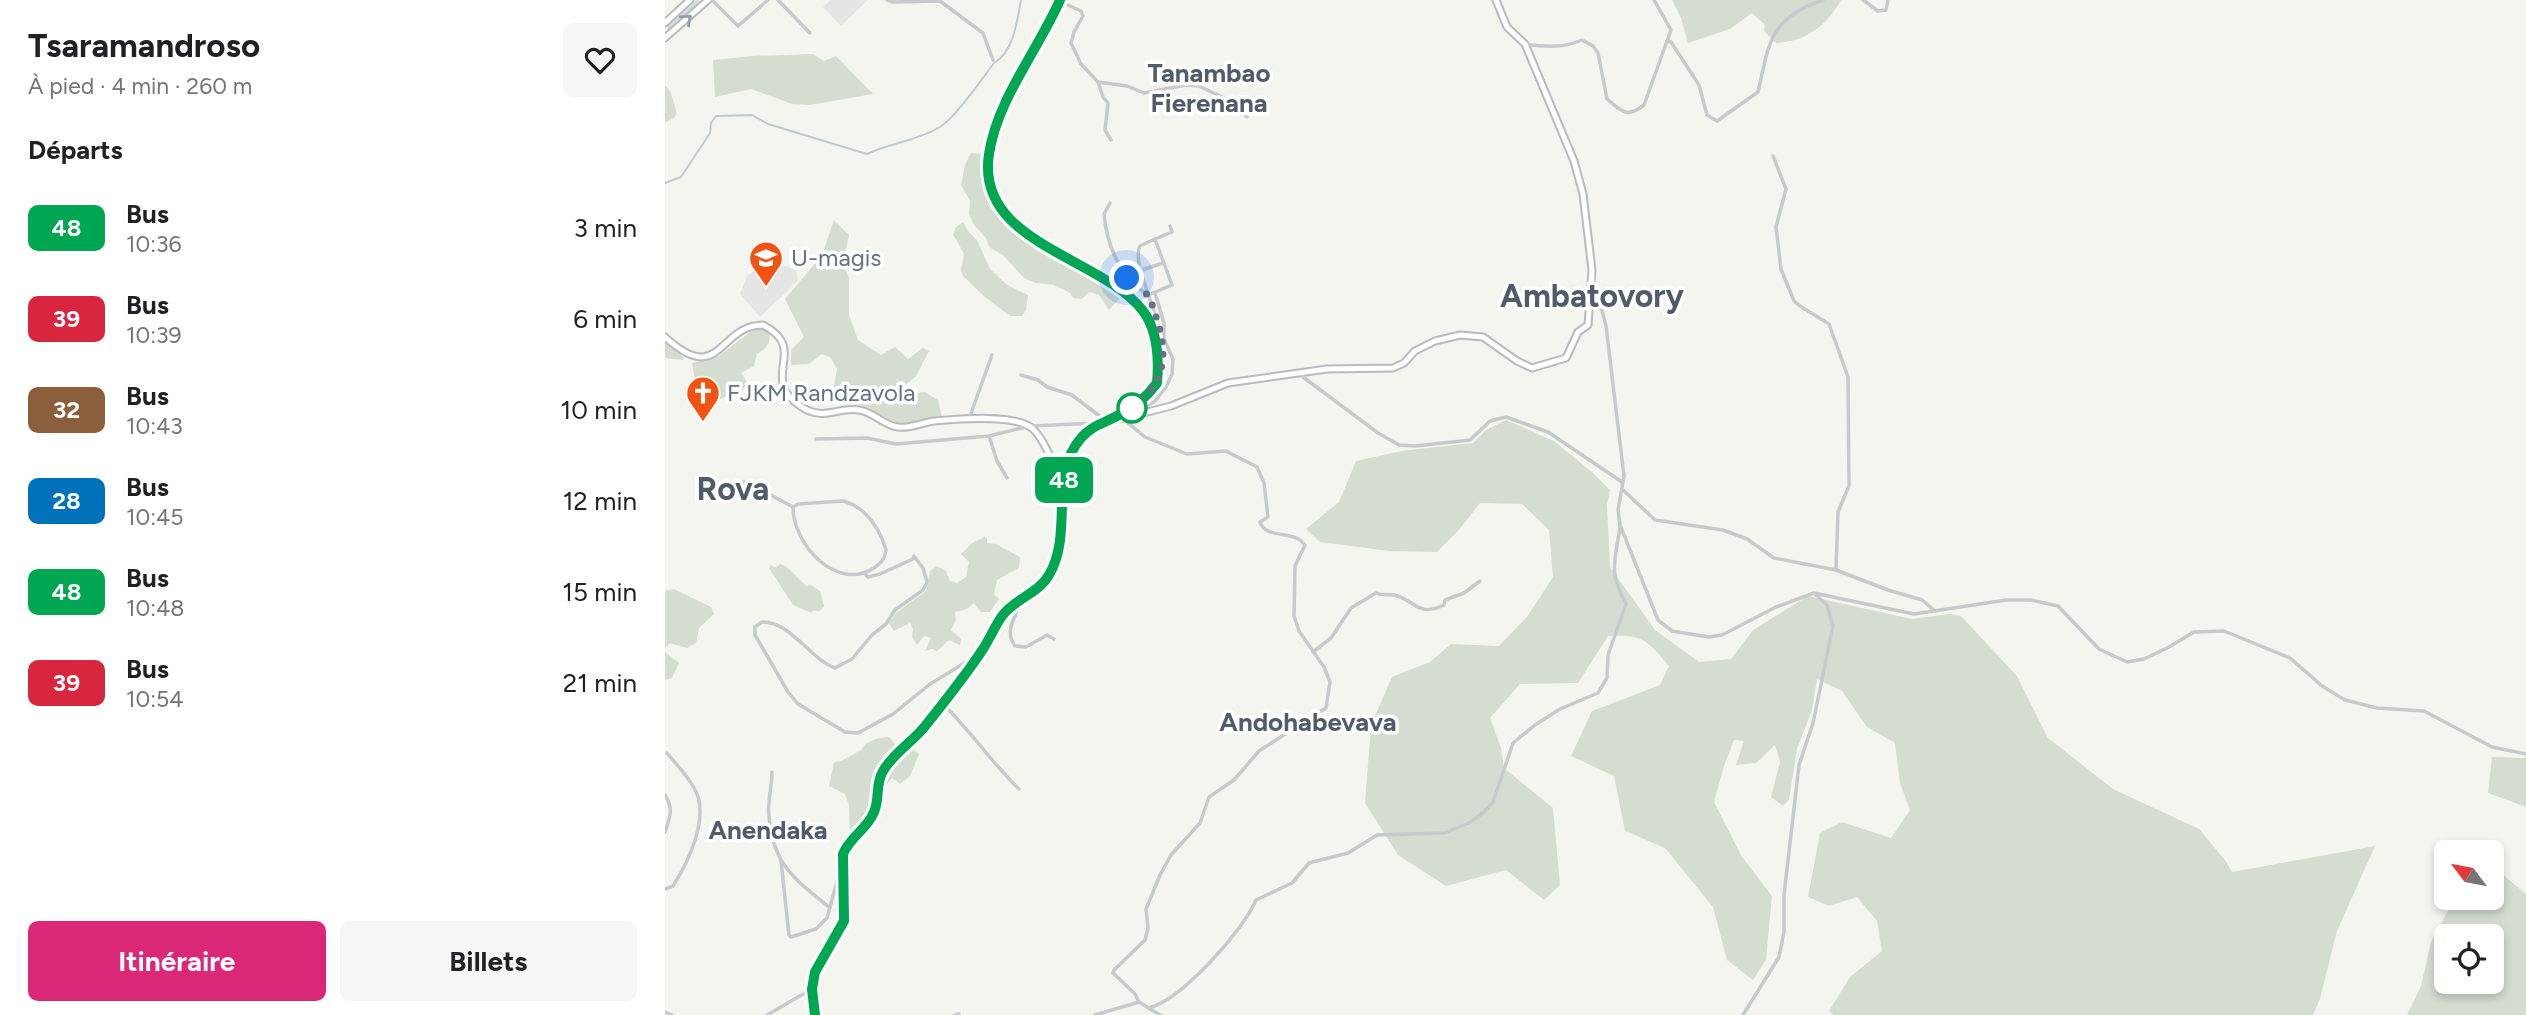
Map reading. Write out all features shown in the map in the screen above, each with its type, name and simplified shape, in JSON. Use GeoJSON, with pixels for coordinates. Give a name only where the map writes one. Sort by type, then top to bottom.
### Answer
{"type":"FeatureCollection","features":[{"type":"Feature","properties":{"kind":"main road"},"geometry":{"type":"LineString","coordinates":[[815,1015],[812,989],[820,962],[840,932],[844,921],[843,854],[853,837],[875,811],[878,783],[883,770],[897,751],[920,732],[942,704],[981,653],[1001,617],[1040,586],[1052,568],[1062,526],[1065,468],[1082,436],[1103,422],[1128,414],[1145,399],[1157,383],[1155,342],[1143,311],[1105,280],[1025,233],[999,204],[991,190],[987,174],[988,157],[995,129],[1059,1]]}},
{"type":"Feature","properties":{"kind":"street"},"geometry":{"type":"LineString","coordinates":[[665,23],[690,0]]}},
{"type":"Feature","properties":{"kind":"street"},"geometry":{"type":"LineString","coordinates":[[666,34],[708,0],[739,26],[768,0]]}},
{"type":"Feature","properties":{"kind":"street"},"geometry":{"type":"LineString","coordinates":[[778,0],[810,33]]}},
{"type":"Feature","properties":{"kind":"street"},"geometry":{"type":"LineString","coordinates":[[887,0],[940,1],[983,33],[993,60]]}},
{"type":"Feature","properties":{"kind":"street"},"geometry":{"type":"LineString","coordinates":[[1496,0],[1507,27],[1525,44],[1574,161],[1584,194],[1592,270],[1606,326],[1624,476],[1618,510],[1620,525],[1658,620],[1672,631],[1709,637],[1722,635],[1776,607],[1814,593],[1914,614],[2006,600],[2050,602],[2058,606],[2099,649],[2127,662],[2144,659],[2194,632],[2224,631],[2290,658],[2322,687],[2345,700],[2377,708],[2424,711],[2491,747],[2526,754]]}},
{"type":"Feature","properties":{"kind":"street"},"geometry":{"type":"LineString","coordinates":[[1525,44],[1542,47],[1567,46],[1583,40],[1593,46],[1598,53],[1607,99],[1626,113],[1633,113],[1644,105],[1671,30],[1654,0]]}},
{"type":"Feature","properties":{"kind":"street"},"geometry":{"type":"LineString","coordinates":[[1668,41],[1677,50],[1699,85],[1707,115],[1717,121],[1758,92],[1767,51],[1779,24],[1804,6],[1823,0]]}},
{"type":"Feature","properties":{"kind":"street"},"geometry":{"type":"LineString","coordinates":[[1863,0],[1878,11],[1885,10],[1888,0]]}},
{"type":"Feature","properties":{"kind":"street"},"geometry":{"type":"LineString","coordinates":[[1059,1],[1081,11],[1083,16],[1071,43],[1081,64],[1098,82],[1108,103],[1105,130],[1111,140]]}},
{"type":"Feature","properties":{"kind":"street"},"geometry":{"type":"LineString","coordinates":[[1098,82],[1126,86],[1143,93],[1185,85],[1199,86],[1222,97],[1247,117]]}},
{"type":"Feature","properties":{"kind":"street"},"geometry":{"type":"LineString","coordinates":[[1773,156],[1786,189],[1776,228],[1781,269],[1794,301],[1829,324],[1849,377],[1849,486],[1838,512],[1836,570]]}},
{"type":"Feature","properties":{"kind":"street"},"geometry":{"type":"LineString","coordinates":[[1109,203],[1104,214],[1110,245],[1127,278],[1148,295]]}},
{"type":"Feature","properties":{"kind":"street"},"geometry":{"type":"LineString","coordinates":[[1158,375],[1163,368],[1164,357],[1159,324],[1148,295],[1137,249],[1172,232],[1170,226]]}},
{"type":"Feature","properties":{"kind":"street"},"geometry":{"type":"LineString","coordinates":[[1148,295],[1172,285],[1154,239]]}},
{"type":"Feature","properties":{"kind":"street"},"geometry":{"type":"LineString","coordinates":[[1142,270],[1164,262]]}},
{"type":"Feature","properties":{"kind":"street"},"geometry":{"type":"LineString","coordinates":[[1128,414],[1171,406],[1228,383],[1352,367],[1393,368],[1403,363],[1415,351],[1436,341],[1465,335],[1483,337],[1517,362],[1532,368],[1548,365],[1566,358],[1578,332],[1588,325],[1592,270]]}},
{"type":"Feature","properties":{"kind":"street"},"geometry":{"type":"LineString","coordinates":[[1128,414],[1155,401],[1172,373],[1173,359],[1164,339],[1164,323],[1155,293]]}},
{"type":"Feature","properties":{"kind":"street"},"geometry":{"type":"LineString","coordinates":[[665,337],[685,353],[699,357],[719,351],[751,326],[763,325],[777,335],[786,353],[781,379],[783,390],[807,409],[824,415],[851,409],[863,410],[896,427],[931,421],[969,419],[1000,419],[1030,426],[1036,432],[1063,486]]}},
{"type":"Feature","properties":{"kind":"street"},"geometry":{"type":"LineString","coordinates":[[969,419],[992,355]]}},
{"type":"Feature","properties":{"kind":"street"},"geometry":{"type":"LineString","coordinates":[[1301,373],[1355,417],[1399,445],[1415,446],[1470,440],[1490,421],[1506,417],[1548,432],[1622,482]]}},
{"type":"Feature","properties":{"kind":"street"},"geometry":{"type":"LineString","coordinates":[[1021,375],[1072,396],[1103,422]]}},
{"type":"Feature","properties":{"kind":"street"},"geometry":{"type":"LineString","coordinates":[[1128,414],[1127,422],[1136,431],[1164,445],[1187,454],[1226,450],[1257,467],[1264,482],[1268,517],[1260,522],[1261,527],[1266,531],[1290,535],[1305,545],[1295,566],[1294,616],[1299,631],[1324,667],[1330,682],[1326,708],[1259,751],[1234,780],[1209,797],[1200,823],[1171,855],[1160,875],[1146,909],[1148,928],[1145,940],[1113,973],[1135,994],[1139,1002],[1160,1015]]}},
{"type":"Feature","properties":{"kind":"street"},"geometry":{"type":"LineString","coordinates":[[816,439],[867,438],[896,444],[989,436],[1030,426],[1103,422]]}},
{"type":"Feature","properties":{"kind":"street"},"geometry":{"type":"LineString","coordinates":[[989,436],[997,461],[1007,478]]}},
{"type":"Feature","properties":{"kind":"street"},"geometry":{"type":"LineString","coordinates":[[727,484],[747,482],[793,507],[804,503],[815,505],[843,500],[852,503],[873,521],[885,545],[885,556],[865,574],[855,576],[839,572],[807,549],[798,532],[793,507]]}},
{"type":"Feature","properties":{"kind":"street"},"geometry":{"type":"LineString","coordinates":[[1623,490],[1655,520],[1723,530],[1747,539],[1774,558],[1836,570],[1922,600],[1935,611]]}},
{"type":"Feature","properties":{"kind":"street"},"geometry":{"type":"LineString","coordinates":[[1149,1008],[1157,1006],[1193,981],[1228,942],[1252,910],[1256,900],[1291,883],[1309,863],[1347,853],[1377,835],[1444,834],[1469,823],[1484,812],[1493,802],[1513,743],[1560,709],[1598,693],[1607,678],[1608,654],[1626,604],[1615,585],[1613,573],[1620,525]]}},
{"type":"Feature","properties":{"kind":"street"},"geometry":{"type":"LineString","coordinates":[[865,574],[869,577],[880,574],[913,559],[913,555],[923,568],[927,582],[923,590],[895,610],[886,624],[872,635],[852,659],[841,666],[835,668],[819,661],[807,647],[774,623],[762,622],[755,627],[755,635],[788,692],[798,704],[845,732],[858,733],[893,714],[930,684],[981,653]]}},
{"type":"Feature","properties":{"kind":"street"},"geometry":{"type":"LineString","coordinates":[[1313,652],[1331,638],[1351,608],[1376,593],[1397,596],[1418,608],[1435,609],[1444,605],[1445,600],[1464,593],[1480,581]]}},
{"type":"Feature","properties":{"kind":"street"},"geometry":{"type":"LineString","coordinates":[[1743,1015],[1779,957],[1782,945],[1784,895],[1799,765],[1813,723],[1833,626],[1826,605],[1814,593]]}},
{"type":"Feature","properties":{"kind":"street"},"geometry":{"type":"LineString","coordinates":[[1020,601],[1018,611],[1011,619],[1009,636],[1015,646],[1026,647],[1047,635],[1054,639]]}},
{"type":"Feature","properties":{"kind":"street"},"geometry":{"type":"LineString","coordinates":[[942,704],[963,723],[1000,771],[1019,789]]}},
{"type":"Feature","properties":{"kind":"street"},"geometry":{"type":"LineString","coordinates":[[665,889],[673,886],[693,849],[699,812],[695,789],[667,753]]}},
{"type":"Feature","properties":{"kind":"street"},"geometry":{"type":"LineString","coordinates":[[772,772],[769,819],[781,861],[789,935],[796,936],[816,929],[827,918],[842,866]]}},
{"type":"Feature","properties":{"kind":"street"},"geometry":{"type":"LineString","coordinates":[[665,795],[672,810],[665,832]]}},
{"type":"Feature","properties":{"kind":"street"},"geometry":{"type":"LineString","coordinates":[[781,861],[791,876],[831,908]]}},
{"type":"Feature","properties":{"kind":"street"},"geometry":{"type":"LineString","coordinates":[[767,1015],[812,989]]}},
{"type":"Feature","properties":{"kind":"street"},"geometry":{"type":"LineString","coordinates":[[1095,1015],[1139,1002]]}},
{"type":"Feature","properties":{"kind":"street"},"geometry":{"type":"LineString","coordinates":[[665,1012],[672,1015]]}},
{"type":"Feature","properties":{"kind":"shaded area"},"geometry":{"type":"Polygon","coordinates":[[[697,0],[701,2],[672,29],[668,29],[668,26],[697,0]]]}},
{"type":"Feature","properties":{"kind":"shaded area"},"geometry":{"type":"Polygon","coordinates":[[[830,0],[868,0],[841,26],[823,7],[830,0]]]}},
{"type":"Feature","properties":{"kind":"shaded area"},"geometry":{"type":"Polygon","coordinates":[[[1672,0],[1841,0],[1822,25],[1787,42],[1776,43],[1764,31],[1765,25],[1752,13],[1730,29],[1688,43],[1681,18],[1672,0]]]}},
{"type":"Feature","properties":{"kind":"shaded area"},"geometry":{"type":"Polygon","coordinates":[[[813,54],[824,61],[836,56],[873,94],[810,105],[792,104],[751,89],[715,97],[713,60],[813,54]]]}},
{"type":"Feature","properties":{"kind":"shaded area"},"geometry":{"type":"Polygon","coordinates":[[[665,85],[671,93],[676,111],[675,116],[665,123],[665,85]]]}},
{"type":"Feature","properties":{"kind":"shaded area"},"geometry":{"type":"Polygon","coordinates":[[[971,153],[984,154],[987,181],[996,204],[1010,224],[1049,255],[1116,293],[1119,299],[1109,310],[1099,295],[1089,292],[1082,299],[1073,298],[1070,293],[1054,285],[1036,283],[1024,278],[1003,255],[989,247],[969,214],[970,201],[961,185],[965,165],[971,153]]]}},
{"type":"Feature","properties":{"kind":"shaded area"},"geometry":{"type":"Polygon","coordinates":[[[834,220],[849,235],[843,264],[849,278],[849,315],[858,340],[881,355],[895,347],[908,359],[923,348],[929,351],[916,376],[896,395],[925,392],[938,400],[942,417],[900,427],[872,411],[846,406],[847,394],[833,391],[837,369],[831,358],[822,354],[809,364],[791,365],[791,350],[804,337],[785,299],[822,255],[834,220]]]}},
{"type":"Feature","properties":{"kind":"shaded area"},"geometry":{"type":"Polygon","coordinates":[[[963,222],[977,240],[990,269],[1007,285],[1028,295],[1026,310],[1022,316],[1010,316],[963,276],[961,270],[964,254],[953,234],[956,227],[963,222]]]}},
{"type":"Feature","properties":{"kind":"shaded area","name":"U-magis"},"geometry":{"type":"Polygon","coordinates":[[[786,266],[797,271],[798,281],[760,317],[740,294],[747,276],[758,268],[786,266]]]}},
{"type":"Feature","properties":{"kind":"shaded area"},"geometry":{"type":"Polygon","coordinates":[[[763,328],[770,332],[769,343],[757,354],[754,366],[741,373],[749,385],[716,401],[704,411],[693,401],[695,381],[692,363],[719,356],[754,329],[763,328]]]}},
{"type":"Feature","properties":{"kind":"shaded area"},"geometry":{"type":"Polygon","coordinates":[[[665,341],[684,358],[683,360],[665,358],[665,341]]]}},
{"type":"Feature","properties":{"kind":"shaded area"},"geometry":{"type":"Polygon","coordinates":[[[1506,420],[1554,441],[1610,490],[1607,505],[1610,567],[1655,630],[1699,662],[1731,659],[1753,630],[1808,596],[1912,619],[1949,614],[1961,616],[2017,676],[2048,738],[2113,789],[2199,829],[2232,872],[2375,846],[2337,931],[2320,999],[2313,1015],[1833,1015],[1829,1011],[1850,977],[1882,951],[1877,921],[1857,897],[1829,906],[1808,897],[1820,833],[1842,822],[1891,838],[1910,810],[1900,783],[1895,743],[1867,727],[1842,691],[1817,679],[1812,710],[1797,749],[1789,800],[1783,806],[1771,797],[1780,762],[1775,745],[1756,763],[1736,765],[1744,741],[1734,740],[1714,802],[1742,857],[1772,896],[1766,960],[1753,980],[1727,960],[1713,907],[1665,848],[1625,831],[1614,776],[1571,756],[1592,711],[1660,685],[1669,666],[1643,640],[1629,636],[1608,636],[1578,683],[1520,684],[1490,718],[1501,748],[1504,768],[1553,808],[1560,885],[1544,900],[1506,870],[1446,886],[1398,855],[1365,803],[1371,725],[1392,677],[1430,662],[1451,644],[1499,646],[1527,617],[1553,577],[1549,530],[1522,504],[1480,503],[1437,552],[1389,551],[1320,542],[1306,529],[1339,502],[1356,461],[1401,451],[1473,443],[1486,430],[1506,420]]]}},
{"type":"Feature","properties":{"kind":"shaded area"},"geometry":{"type":"Polygon","coordinates":[[[987,538],[987,543],[996,544],[1020,557],[1019,568],[997,580],[994,594],[999,599],[990,612],[981,612],[974,603],[967,609],[955,612],[956,620],[951,630],[961,639],[960,645],[949,640],[937,651],[925,651],[931,638],[924,636],[917,645],[912,637],[913,629],[910,623],[894,631],[889,623],[896,613],[926,591],[930,571],[937,566],[946,571],[950,581],[957,583],[966,577],[969,562],[961,554],[972,543],[987,538]]]}},
{"type":"Feature","properties":{"kind":"shaded area"},"geometry":{"type":"Polygon","coordinates":[[[780,564],[787,567],[807,587],[809,584],[820,591],[824,606],[820,611],[811,613],[793,605],[769,568],[771,565],[776,568],[780,564]]]}},
{"type":"Feature","properties":{"kind":"shaded area"},"geometry":{"type":"Polygon","coordinates":[[[674,589],[711,607],[714,614],[699,628],[696,643],[687,648],[669,643],[665,648],[665,591],[674,589]]]}},
{"type":"Feature","properties":{"kind":"shaded area"},"geometry":{"type":"Polygon","coordinates":[[[665,652],[679,663],[672,678],[665,680],[665,652]]]}},
{"type":"Feature","properties":{"kind":"shaded area"},"geometry":{"type":"Polygon","coordinates":[[[889,737],[898,748],[884,765],[876,804],[868,821],[850,837],[849,805],[845,794],[829,786],[834,762],[841,761],[878,738],[889,737]]]}},
{"type":"Feature","properties":{"kind":"shaded area"},"geometry":{"type":"Polygon","coordinates":[[[912,749],[919,754],[910,776],[900,784],[892,778],[887,784],[883,781],[897,756],[912,749]]]}},
{"type":"Feature","properties":{"kind":"shaded area"},"geometry":{"type":"Polygon","coordinates":[[[2492,757],[2526,758],[2526,807],[2488,793],[2492,757]]]}},
{"type":"Feature","properties":{"kind":"shaded area"},"geometry":{"type":"Polygon","coordinates":[[[2504,876],[2526,894],[2526,1015],[2407,1015],[2421,986],[2434,936],[2434,994],[2504,994],[2504,924],[2441,924],[2448,910],[2504,910],[2504,876]]]}},
{"type":"Feature","properties":{"kind":"waterway"},"geometry":{"type":"LineString","coordinates":[[665,183],[681,177],[710,133],[711,123],[716,116],[752,115],[768,124],[867,154],[931,132],[953,115],[1006,51],[1013,35],[1021,0]]}},
{"type":"Feature","properties":{"kind":"bus line","name":"48"},"geometry":{"type":"LineString","coordinates":[[815,1015],[812,989],[815,972],[844,921],[843,854],[847,845],[875,811],[878,783],[883,770],[897,751],[920,732],[981,653],[1001,617],[1040,586],[1048,576],[1057,554],[1062,526],[1065,468],[1082,436],[1100,423],[1138,405],[1157,383],[1157,353],[1151,328],[1143,311],[1105,280],[1019,228],[991,190],[987,174],[988,157],[997,122],[1060,0]]}},
{"type":"Feature","properties":{"kind":"place","name":"U-magis"},"geometry":{"type":"Point","coordinates":[766,288]}},
{"type":"Feature","properties":{"kind":"place","name":"FJKM Randzavola"},"geometry":{"type":"Point","coordinates":[703,423]}},
{"type":"Feature","properties":{"kind":"district","name":"Tanambao Fierenana"},"geometry":{"type":"Point","coordinates":[1209,88]}},
{"type":"Feature","properties":{"kind":"district","name":"Ambatovory"},"geometry":{"type":"Point","coordinates":[1592,296]}},
{"type":"Feature","properties":{"kind":"district","name":"Rova"},"geometry":{"type":"Point","coordinates":[733,489]}},
{"type":"Feature","properties":{"kind":"district","name":"Andohabevava"},"geometry":{"type":"Point","coordinates":[1308,722]}},
{"type":"Feature","properties":{"kind":"district","name":"Anendaka"},"geometry":{"type":"Point","coordinates":[768,830]}},
{"type":"Feature","properties":{"kind":"route"},"geometry":{"type":"LineString","coordinates":[[1127,278],[1148,295],[1159,324],[1164,357],[1157,383],[1145,399],[1127,411],[1132,408]]}}]}
